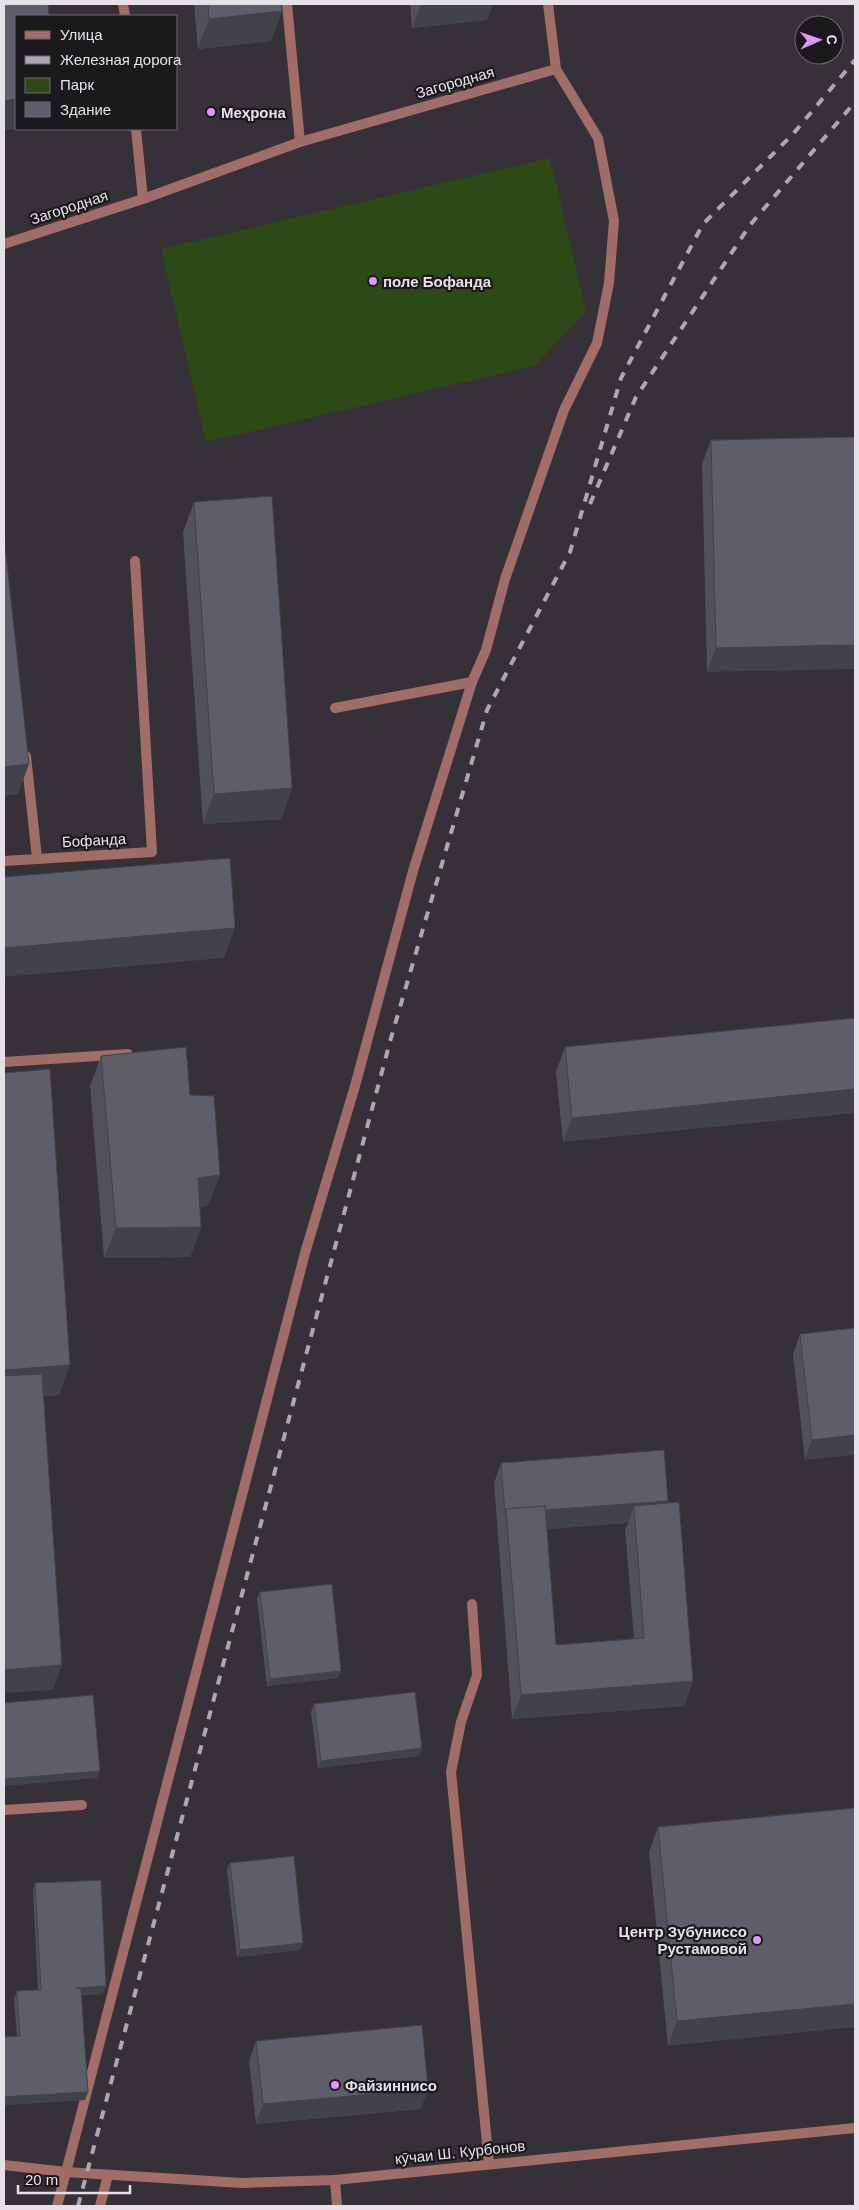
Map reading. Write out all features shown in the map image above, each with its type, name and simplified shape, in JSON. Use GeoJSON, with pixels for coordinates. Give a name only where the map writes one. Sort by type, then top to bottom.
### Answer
{"type":"FeatureCollection","features":[{"type":"Feature","properties":{"kind":"street"},"geometry":{"type":"LineString","coordinates":[[287,4],[300,142]]}},
{"type":"Feature","properties":{"kind":"street"},"geometry":{"type":"LineString","coordinates":[[57,2206],[305,1253],[355,1086],[413,871],[472,682],[486,650],[505,579],[564,410],[597,343],[609,283],[614,221],[598,138],[556,69],[548,4]]}},
{"type":"Feature","properties":{"kind":"street","name":"Загородная"},"geometry":{"type":"LineString","coordinates":[[4,244],[143,199],[300,142],[556,69]]}},
{"type":"Feature","properties":{"kind":"street"},"geometry":{"type":"LineString","coordinates":[[136,130],[143,199]]}},
{"type":"Feature","properties":{"kind":"street","name":"Бофанда"},"geometry":{"type":"LineString","coordinates":[[4,861],[152,852],[135,561]]}},
{"type":"Feature","properties":{"kind":"street"},"geometry":{"type":"LineString","coordinates":[[335,708],[472,682]]}},
{"type":"Feature","properties":{"kind":"street"},"geometry":{"type":"LineString","coordinates":[[24,742],[37,858]]}},
{"type":"Feature","properties":{"kind":"street"},"geometry":{"type":"LineString","coordinates":[[4,1062],[138,1053]]}},
{"type":"Feature","properties":{"kind":"street"},"geometry":{"type":"LineString","coordinates":[[472,1604],[477,1675],[461,1722],[451,1772],[489,2164]]}},
{"type":"Feature","properties":{"kind":"street"},"geometry":{"type":"LineString","coordinates":[[4,1810],[82,1805]]}},
{"type":"Feature","properties":{"kind":"street","name":"кӯчаи Ш. Курбонов"},"geometry":{"type":"LineString","coordinates":[[4,2165],[66,2172],[242,2183],[335,2180],[855,2128]]}},
{"type":"Feature","properties":{"kind":"street"},"geometry":{"type":"LineString","coordinates":[[100,2206],[108,2174]]}},
{"type":"Feature","properties":{"kind":"street"},"geometry":{"type":"LineString","coordinates":[[335,2180],[337,2206]]}},
{"type":"Feature","properties":{"kind":"green space","name":"поле Бофанда"},"geometry":{"type":"Polygon","coordinates":[[[550,158],[586,312],[534,366],[206,442],[161,249],[550,158]]]}},
{"type":"Feature","properties":{"kind":"building"},"geometry":{"type":"Polygon","coordinates":[[[4,4],[48,4],[49,15],[15,15],[15,99],[4,101],[4,4]]]}},
{"type":"Feature","properties":{"kind":"building"},"geometry":{"type":"Polygon","coordinates":[[[208,4],[281,4],[282,11],[209,19],[208,4]]]}},
{"type":"Feature","properties":{"kind":"building"},"geometry":{"type":"Polygon","coordinates":[[[855,437],[855,645],[716,648],[711,440],[855,437]]]}},
{"type":"Feature","properties":{"kind":"building"},"geometry":{"type":"Polygon","coordinates":[[[272,496],[292,788],[214,794],[194,502],[272,496]]]}},
{"type":"Feature","properties":{"kind":"building"},"geometry":{"type":"Polygon","coordinates":[[[4,536],[29,764],[4,767],[4,536]]]}},
{"type":"Feature","properties":{"kind":"building"},"geometry":{"type":"Polygon","coordinates":[[[230,858],[235,928],[4,948],[4,877],[230,858]]]}},
{"type":"Feature","properties":{"kind":"building"},"geometry":{"type":"Polygon","coordinates":[[[855,1018],[855,1089],[572,1118],[565,1047],[855,1018]]]}},
{"type":"Feature","properties":{"kind":"building"},"geometry":{"type":"Polygon","coordinates":[[[186,1047],[190,1095],[214,1096],[220,1175],[198,1178],[201,1227],[116,1228],[101,1056],[186,1047]]]}},
{"type":"Feature","properties":{"kind":"building"},"geometry":{"type":"Polygon","coordinates":[[[50,1069],[70,1365],[4,1370],[4,1073],[50,1069]]]}},
{"type":"Feature","properties":{"kind":"building"},"geometry":{"type":"Polygon","coordinates":[[[855,1328],[855,1435],[812,1440],[800,1334],[855,1328]]]}},
{"type":"Feature","properties":{"kind":"building"},"geometry":{"type":"Polygon","coordinates":[[[42,1374],[62,1665],[4,1670],[4,1376],[42,1374]]]}},
{"type":"Feature","properties":{"kind":"building"},"geometry":{"type":"Polygon","coordinates":[[[664,1450],[668,1501],[545,1510],[545,1506],[506,1509],[505,1513],[501,1463],[664,1450]]]}},
{"type":"Feature","properties":{"kind":"building"},"geometry":{"type":"Polygon","coordinates":[[[679,1502],[693,1681],[521,1695],[506,1509],[545,1506],[556,1645],[644,1638],[634,1506],[679,1502]]]}},
{"type":"Feature","properties":{"kind":"building"},"geometry":{"type":"Polygon","coordinates":[[[332,1584],[341,1671],[270,1679],[260,1592],[332,1584]]]}},
{"type":"Feature","properties":{"kind":"building"},"geometry":{"type":"Polygon","coordinates":[[[415,1692],[422,1748],[321,1761],[314,1704],[415,1692]]]}},
{"type":"Feature","properties":{"kind":"building"},"geometry":{"type":"Polygon","coordinates":[[[93,1695],[100,1771],[4,1779],[4,1703],[93,1695]]]}},
{"type":"Feature","properties":{"kind":"building","name":"Центр Зубуниссо Рустамовой"},"geometry":{"type":"Polygon","coordinates":[[[855,1808],[855,2004],[677,2021],[658,1827],[855,1808]]]}},
{"type":"Feature","properties":{"kind":"building"},"geometry":{"type":"Polygon","coordinates":[[[294,1856],[303,1943],[240,1950],[230,1863],[294,1856]]]}},
{"type":"Feature","properties":{"kind":"building"},"geometry":{"type":"Polygon","coordinates":[[[101,1880],[106,1986],[76,1988],[81,1989],[88,2092],[4,2097],[4,2037],[20,2036],[17,1991],[41,1990],[35,1883],[101,1880]]]}},
{"type":"Feature","properties":{"kind":"building","name":"Файзиннисо"},"geometry":{"type":"Polygon","coordinates":[[[422,2025],[428,2089],[263,2104],[256,2041],[422,2025]]]}},
{"type":"Feature","properties":{"kind":"railway"},"geometry":{"type":"LineString","coordinates":[[78,2206],[391,1038],[487,710],[570,552],[621,378],[703,224],[793,134],[855,60]]}},
{"type":"Feature","properties":{"kind":"railway"},"geometry":{"type":"LineString","coordinates":[[590,504],[636,397],[750,225],[855,102]]}},
{"type":"Feature","properties":{"kind":"place","name":"Меҳрона"},"geometry":{"type":"Point","coordinates":[211,112]}},
{"type":"Feature","properties":{"kind":"place","name":"поле Бофанда"},"geometry":{"type":"Point","coordinates":[373,281]}},
{"type":"Feature","properties":{"kind":"place","name":"Центр Зубуниссо Рустамовой"},"geometry":{"type":"Point","coordinates":[757,1940]}},
{"type":"Feature","properties":{"kind":"place","name":"Файзиннисо"},"geometry":{"type":"Point","coordinates":[335,2085]}}]}
